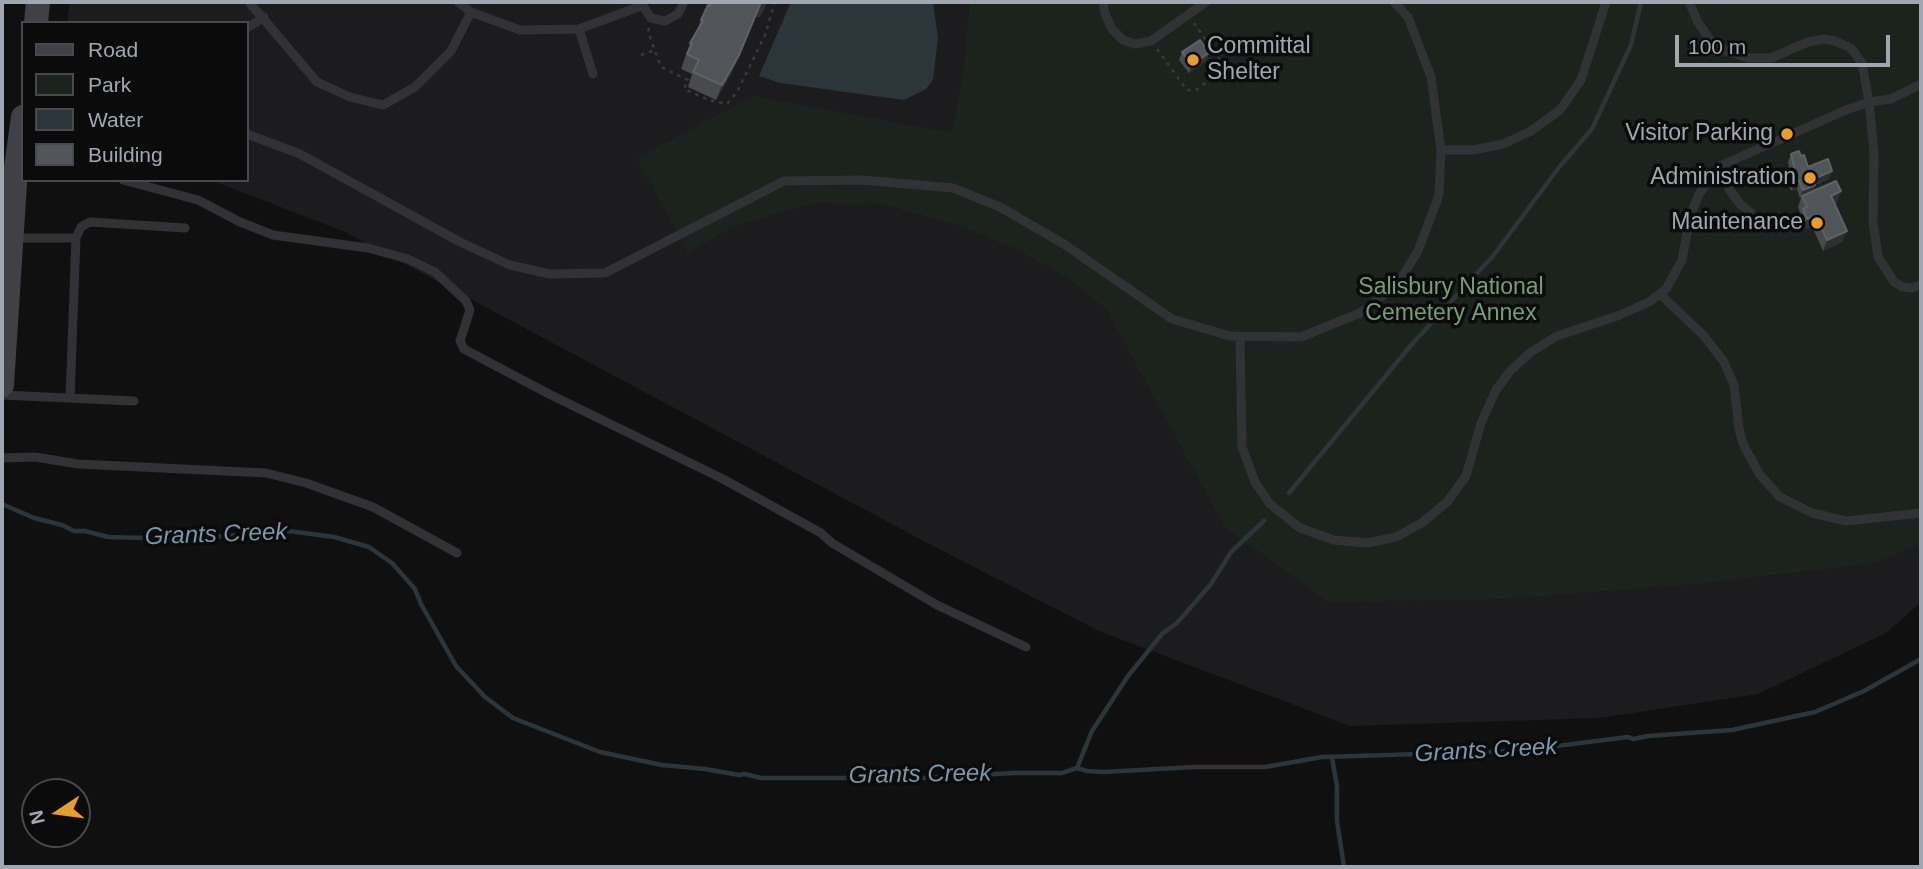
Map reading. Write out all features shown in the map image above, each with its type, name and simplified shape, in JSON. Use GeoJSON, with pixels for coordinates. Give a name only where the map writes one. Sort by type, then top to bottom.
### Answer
{"type":"FeatureCollection","features":[{"type":"Feature","properties":{"kind":"main road"},"geometry":{"type":"LineString","coordinates":[[36,21],[38,2]]}},
{"type":"Feature","properties":{"kind":"main road"},"geometry":{"type":"LineString","coordinates":[[2,385],[7,238],[21,130]]}},
{"type":"Feature","properties":{"kind":"lane"},"geometry":{"type":"LineString","coordinates":[[249,2],[317,82],[350,97],[383,105],[415,88],[452,51],[471,12]]}},
{"type":"Feature","properties":{"kind":"lane"},"geometry":{"type":"LineString","coordinates":[[458,2],[471,12],[520,30],[579,29],[641,4],[651,18],[672,18],[678,14],[684,2]]}},
{"type":"Feature","properties":{"kind":"lane"},"geometry":{"type":"LineString","coordinates":[[1103,2],[1112,29],[1123,40],[1135,44],[1151,41],[1206,2]]}},
{"type":"Feature","properties":{"kind":"lane"},"geometry":{"type":"LineString","coordinates":[[248,134],[300,154],[510,265],[550,274],[605,273],[784,181],[862,180],[953,188],[1000,207],[1064,244],[1172,319],[1230,336],[1301,337],[1360,313],[1397,285],[1418,251],[1439,195],[1441,150],[1431,76],[1408,17],[1394,2]]}},
{"type":"Feature","properties":{"kind":"lane"},"geometry":{"type":"LineString","coordinates":[[1441,150],[1473,150],[1503,144],[1531,131],[1560,110],[1581,80],[1606,2]]}},
{"type":"Feature","properties":{"kind":"lane"},"geometry":{"type":"LineString","coordinates":[[1689,2],[1710,40],[1726,51],[1748,58],[1772,58],[1808,42],[1824,39],[1851,48],[1862,62],[1869,102],[1874,152],[1873,222],[1878,257],[1894,282],[1903,287],[1921,285]]}},
{"type":"Feature","properties":{"kind":"lane"},"geometry":{"type":"LineString","coordinates":[[248,27],[264,18]]}},
{"type":"Feature","properties":{"kind":"lane"},"geometry":{"type":"LineString","coordinates":[[579,29],[593,75]]}},
{"type":"Feature","properties":{"kind":"lane"},"geometry":{"type":"LineString","coordinates":[[1240,336],[1242,447],[1255,482],[1270,504],[1300,528],[1334,540],[1367,543],[1396,537],[1423,522],[1448,502],[1466,476],[1481,423],[1496,390],[1510,371],[1531,352],[1557,336],[1620,315],[1649,302],[1666,289],[1682,260],[1690,217],[1699,194],[1720,166],[1763,145],[1869,102],[1891,99],[1921,84]]}},
{"type":"Feature","properties":{"kind":"lane"},"geometry":{"type":"LineString","coordinates":[[1720,166],[1729,189],[1740,205],[1751,213]]}},
{"type":"Feature","properties":{"kind":"lane"},"geometry":{"type":"LineString","coordinates":[[130,182],[198,200],[240,222],[273,235],[368,248],[408,259],[435,272],[466,301],[470,310],[460,341],[464,349],[723,479],[821,533],[832,543],[937,605],[1026,648]]}},
{"type":"Feature","properties":{"kind":"lane"},"geometry":{"type":"LineString","coordinates":[[70,398],[76,239],[81,227],[90,222],[185,228]]}},
{"type":"Feature","properties":{"kind":"lane"},"geometry":{"type":"LineString","coordinates":[[7,238],[76,239]]}},
{"type":"Feature","properties":{"kind":"lane"},"geometry":{"type":"LineString","coordinates":[[1660,294],[1704,336],[1724,362],[1734,385],[1743,443],[1760,475],[1780,497],[1812,513],[1846,521],[1921,513]]}},
{"type":"Feature","properties":{"kind":"lane"},"geometry":{"type":"LineString","coordinates":[[2,395],[134,401]]}},
{"type":"Feature","properties":{"kind":"lane"},"geometry":{"type":"LineString","coordinates":[[2,458],[35,457],[78,464],[266,473],[306,483],[373,508],[457,553]]}},
{"type":"Feature","properties":{"kind":"path"},"geometry":{"type":"LineString","coordinates":[[651,18],[648,32],[661,67],[688,80],[684,89],[709,100],[727,104],[737,92],[765,35],[775,2]]}},
{"type":"Feature","properties":{"kind":"path"},"geometry":{"type":"LineString","coordinates":[[1151,41],[1185,88],[1196,90],[1218,74],[1222,66],[1188,16]]}},
{"type":"Feature","properties":{"kind":"path"},"geometry":{"type":"LineString","coordinates":[[641,55],[655,50]]}},
{"type":"Feature","properties":{"kind":"shaded area"},"geometry":{"type":"Polygon","coordinates":[[[70,2],[1921,2],[1921,602],[1886,633],[1758,694],[1599,718],[1350,726],[1099,631],[931,545],[345,232],[216,182],[248,182],[248,21],[67,21],[70,2]]]}},
{"type":"Feature","properties":{"kind":"green space","name":"Salisbury National Cemetery Annex"},"geometry":{"type":"Polygon","coordinates":[[[970,2],[1921,2],[1921,543],[1875,563],[1704,583],[1505,599],[1329,602],[1225,527],[1106,309],[1070,279],[1016,249],[961,226],[882,204],[812,203],[732,227],[688,253],[637,158],[753,96],[952,133],[964,67],[970,2]]]}},
{"type":"Feature","properties":{"kind":"water"},"geometry":{"type":"Polygon","coordinates":[[[791,2],[933,2],[938,38],[933,80],[926,89],[904,100],[780,83],[759,76],[791,2]]]}},
{"type":"Feature","properties":{"kind":"building"},"geometry":{"type":"Polygon","coordinates":[[[712,2],[761,2],[739,55],[722,85],[693,72],[699,60],[687,54],[708,5],[712,2]]]}},
{"type":"Feature","properties":{"kind":"building"},"geometry":{"type":"Polygon","coordinates":[[[1200,40],[1209,53],[1191,65],[1182,52],[1200,40]]]}},
{"type":"Feature","properties":{"kind":"building"},"geometry":{"type":"Polygon","coordinates":[[[1799,151],[1801,156],[1804,155],[1808,167],[1828,159],[1832,171],[1813,179],[1815,185],[1803,190],[1799,181],[1794,183],[1790,172],[1795,170],[1791,154],[1799,151]]]}},
{"type":"Feature","properties":{"kind":"building"},"geometry":{"type":"Polygon","coordinates":[[[1836,181],[1841,191],[1831,196],[1847,231],[1827,240],[1816,215],[1807,219],[1803,209],[1807,207],[1802,196],[1836,181]]]}},
{"type":"Feature","properties":{"kind":"waterway"},"geometry":{"type":"LineString","coordinates":[[1289,493],[1412,344],[1493,256],[1560,166],[1592,129],[1631,45],[1641,2]]}},
{"type":"Feature","properties":{"kind":"waterway","name":"Grants Creek"},"geometry":{"type":"LineString","coordinates":[[2,504],[74,531],[108,537],[188,539],[289,531],[334,537],[369,547],[392,563],[415,589],[456,666],[485,697],[513,718],[600,752],[662,765],[761,778],[923,778],[1062,773],[1077,768],[1103,772],[1195,767],[1265,767],[1322,757],[1517,751],[1628,737],[1633,739],[1732,730],[1815,712],[1864,691],[1921,659]]}},
{"type":"Feature","properties":{"kind":"waterway"},"geometry":{"type":"LineString","coordinates":[[1077,768],[1092,731],[1128,676],[1162,634],[1177,623],[1211,584],[1231,552],[1264,521]]}},
{"type":"Feature","properties":{"kind":"waterway"},"geometry":{"type":"LineString","coordinates":[[1332,758],[1344,867]]}},
{"type":"Feature","properties":{"kind":"place","name":"Committal Shelter"},"geometry":{"type":"Point","coordinates":[1193,60]}},
{"type":"Feature","properties":{"kind":"place","name":"Visitor Parking"},"geometry":{"type":"Point","coordinates":[1787,134]}},
{"type":"Feature","properties":{"kind":"place","name":"Administration"},"geometry":{"type":"Point","coordinates":[1810,178]}},
{"type":"Feature","properties":{"kind":"place","name":"Maintenance"},"geometry":{"type":"Point","coordinates":[1817,223]}}]}
